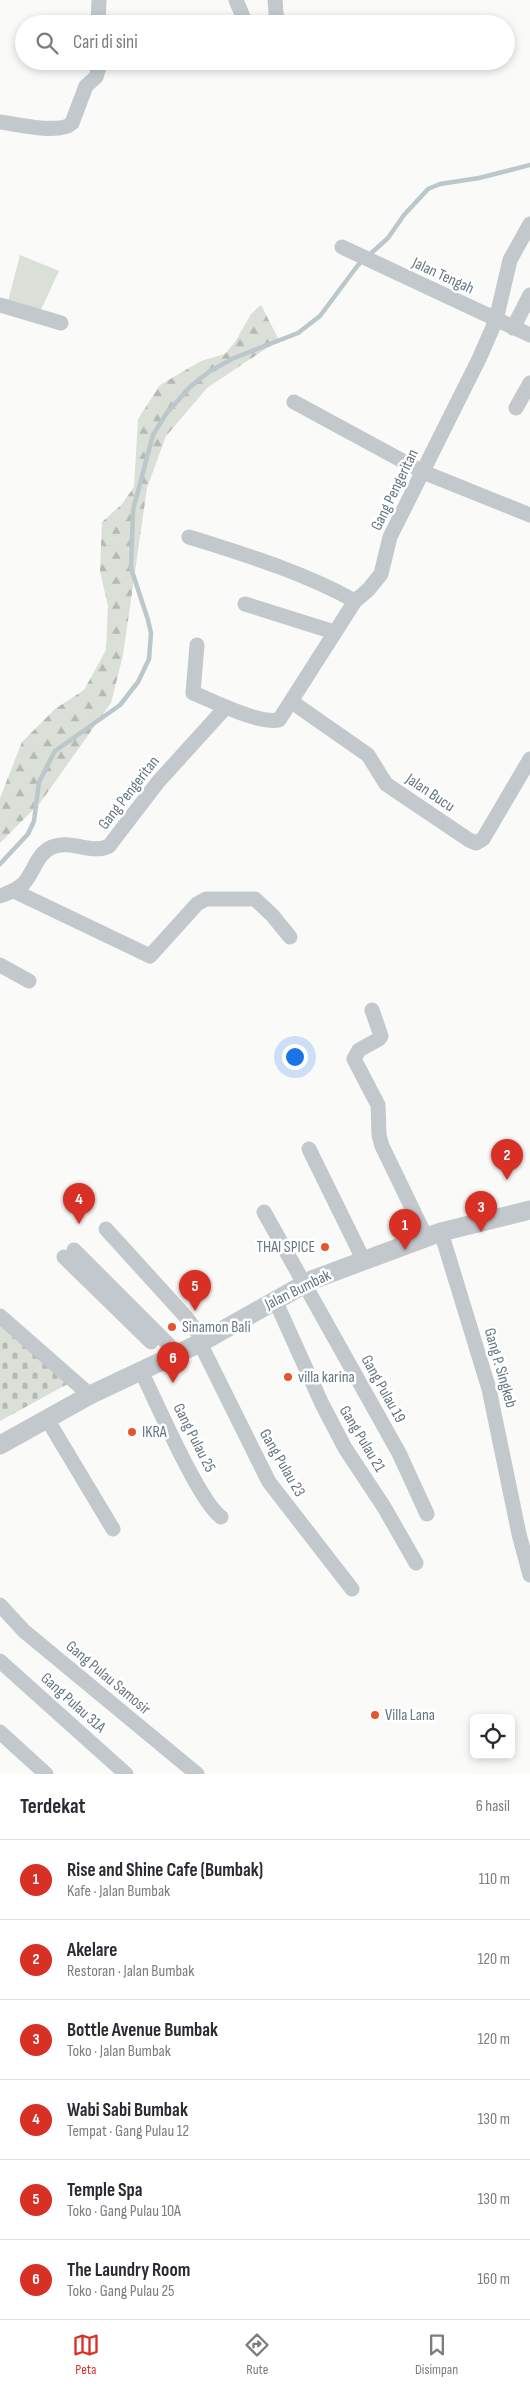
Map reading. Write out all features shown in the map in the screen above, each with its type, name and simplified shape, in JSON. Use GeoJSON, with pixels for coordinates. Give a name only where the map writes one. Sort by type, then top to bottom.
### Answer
{"type":"FeatureCollection","features":[{"type":"Feature","properties":{"kind":"street"},"geometry":{"type":"LineString","coordinates":[[98,15],[99,0]]}},
{"type":"Feature","properties":{"kind":"street"},"geometry":{"type":"LineString","coordinates":[[236,0],[242,15]]}},
{"type":"Feature","properties":{"kind":"street"},"geometry":{"type":"LineString","coordinates":[[275,0],[276,15]]}},
{"type":"Feature","properties":{"kind":"street"},"geometry":{"type":"LineString","coordinates":[[0,122],[51,129],[68,127],[72,123],[86,86],[98,74],[99,70]]}},
{"type":"Feature","properties":{"kind":"street","name":"Gang Pengeritan"},"geometry":{"type":"LineString","coordinates":[[197,645],[192,691],[226,707],[256,718],[278,720],[292,702],[355,601],[368,590],[381,574],[390,537],[452,415],[496,320],[510,260],[530,224]]}},
{"type":"Feature","properties":{"kind":"street","name":"Jalan Tengah"},"geometry":{"type":"LineString","coordinates":[[342,247],[530,335]]}},
{"type":"Feature","properties":{"kind":"street"},"geometry":{"type":"LineString","coordinates":[[513,328],[530,295]]}},
{"type":"Feature","properties":{"kind":"street"},"geometry":{"type":"LineString","coordinates":[[0,305],[61,323]]}},
{"type":"Feature","properties":{"kind":"street"},"geometry":{"type":"LineString","coordinates":[[516,408],[530,383]]}},
{"type":"Feature","properties":{"kind":"street"},"geometry":{"type":"LineString","coordinates":[[294,402],[422,472],[530,515]]}},
{"type":"Feature","properties":{"kind":"street"},"geometry":{"type":"LineString","coordinates":[[189,537],[267,562],[355,601]]}},
{"type":"Feature","properties":{"kind":"street"},"geometry":{"type":"LineString","coordinates":[[245,604],[334,632]]}},
{"type":"Feature","properties":{"kind":"street","name":"Jalan Bucu"},"geometry":{"type":"LineString","coordinates":[[292,702],[368,755],[386,784],[476,843],[483,839],[530,759]]}},
{"type":"Feature","properties":{"kind":"street","name":"Gang Pengeritan"},"geometry":{"type":"LineString","coordinates":[[7,893],[23,885],[46,850],[53,846],[72,845],[98,849],[110,846],[158,782],[226,707]]}},
{"type":"Feature","properties":{"kind":"street"},"geometry":{"type":"LineString","coordinates":[[7,893],[150,956],[196,904],[206,899],[255,899],[272,915],[290,937]]}},
{"type":"Feature","properties":{"kind":"street"},"geometry":{"type":"LineString","coordinates":[[0,965],[29,981]]}},
{"type":"Feature","properties":{"kind":"street","name":"Gang P. Singkeb"},"geometry":{"type":"LineString","coordinates":[[372,1010],[381,1036],[380,1039],[359,1050],[354,1059],[378,1105],[379,1135],[382,1146],[434,1234],[489,1389],[519,1534],[530,1575]]}},
{"type":"Feature","properties":{"kind":"street"},"geometry":{"type":"LineString","coordinates":[[309,1149],[364,1261]]}},
{"type":"Feature","properties":{"kind":"street","name":"Jalan Bumbak"},"geometry":{"type":"LineString","coordinates":[[0,1445],[90,1395],[202,1342],[304,1284],[434,1234],[530,1210]]}},
{"type":"Feature","properties":{"kind":"street","name":"Gang Pulau 19"},"geometry":{"type":"LineString","coordinates":[[264,1212],[399,1453],[427,1514]]}},
{"type":"Feature","properties":{"kind":"street","name":"Gang Pulau 23"},"geometry":{"type":"LineString","coordinates":[[106,1229],[172,1302],[202,1342],[269,1482],[352,1589]]}},
{"type":"Feature","properties":{"kind":"street"},"geometry":{"type":"LineString","coordinates":[[69,1253],[173,1356]]}},
{"type":"Feature","properties":{"kind":"street","name":"Gang Pulau 21"},"geometry":{"type":"LineString","coordinates":[[276,1300],[322,1404],[345,1448],[384,1507],[416,1564]]}},
{"type":"Feature","properties":{"kind":"street"},"geometry":{"type":"LineString","coordinates":[[0,1316],[90,1395]]}},
{"type":"Feature","properties":{"kind":"street","name":"Gang Pulau 25"},"geometry":{"type":"LineString","coordinates":[[141,1371],[194,1477],[213,1510],[221,1517]]}},
{"type":"Feature","properties":{"kind":"street"},"geometry":{"type":"LineString","coordinates":[[47,1419],[113,1529]]}},
{"type":"Feature","properties":{"kind":"street","name":"Gang Pulau Samosir"},"geometry":{"type":"LineString","coordinates":[[0,1605],[24,1631],[197,1774]]}},
{"type":"Feature","properties":{"kind":"street","name":"Gang Pulau 31A"},"geometry":{"type":"LineString","coordinates":[[0,1660],[124,1772]]}},
{"type":"Feature","properties":{"kind":"street"},"geometry":{"type":"LineString","coordinates":[[0,1732],[46,1774]]}},
{"type":"Feature","properties":{"kind":"green space"},"geometry":{"type":"Polygon","coordinates":[[[20,255],[59,271],[38,316],[8,301],[20,255]]]}},
{"type":"Feature","properties":{"kind":"green space"},"geometry":{"type":"Polygon","coordinates":[[[261,305],[279,340],[207,388],[166,436],[147,488],[123,655],[111,703],[40,803],[0,843],[0,798],[22,742],[55,709],[84,690],[106,650],[108,606],[100,571],[102,522],[122,504],[134,487],[138,419],[160,385],[201,361],[225,354],[235,342],[251,314],[261,305]]]}},
{"type":"Feature","properties":{"kind":"green space"},"geometry":{"type":"Polygon","coordinates":[[[0,1313],[75,1380],[0,1421],[0,1313]]]}},
{"type":"Feature","properties":{"kind":"waterway"},"geometry":{"type":"LineString","coordinates":[[0,864],[28,834],[34,821],[39,782],[55,751],[120,705],[138,682],[149,659],[151,633],[131,568],[133,510],[153,435],[166,414],[190,387],[210,371],[234,358],[298,333],[320,316],[358,265],[388,238],[404,215],[428,189],[440,184],[479,178],[530,165]]}},
{"type":"Feature","properties":{"kind":"place","name":"Akelare"},"geometry":{"type":"Point","coordinates":[507,1180]}},
{"type":"Feature","properties":{"kind":"place","name":"Wabi Sabi Bumbak"},"geometry":{"type":"Point","coordinates":[79,1224]}},
{"type":"Feature","properties":{"kind":"place","name":"Bottle Avenue Bumbak"},"geometry":{"type":"Point","coordinates":[481,1232]}},
{"type":"Feature","properties":{"kind":"place","name":"THAI SPICE"},"geometry":{"type":"Point","coordinates":[325,1247]}},
{"type":"Feature","properties":{"kind":"place","name":"Rise and Shine Cafe (Bumbak)"},"geometry":{"type":"Point","coordinates":[405,1250]}},
{"type":"Feature","properties":{"kind":"place","name":"Temple Spa"},"geometry":{"type":"Point","coordinates":[195,1311]}},
{"type":"Feature","properties":{"kind":"place","name":"Sinamon Bali"},"geometry":{"type":"Point","coordinates":[172,1327]}},
{"type":"Feature","properties":{"kind":"place","name":"villa karina"},"geometry":{"type":"Point","coordinates":[288,1377]}},
{"type":"Feature","properties":{"kind":"place","name":"The Laundry Room"},"geometry":{"type":"Point","coordinates":[173,1383]}},
{"type":"Feature","properties":{"kind":"place","name":"IKRA"},"geometry":{"type":"Point","coordinates":[132,1432]}},
{"type":"Feature","properties":{"kind":"place","name":"Villa Lana"},"geometry":{"type":"Point","coordinates":[375,1715]}}]}
